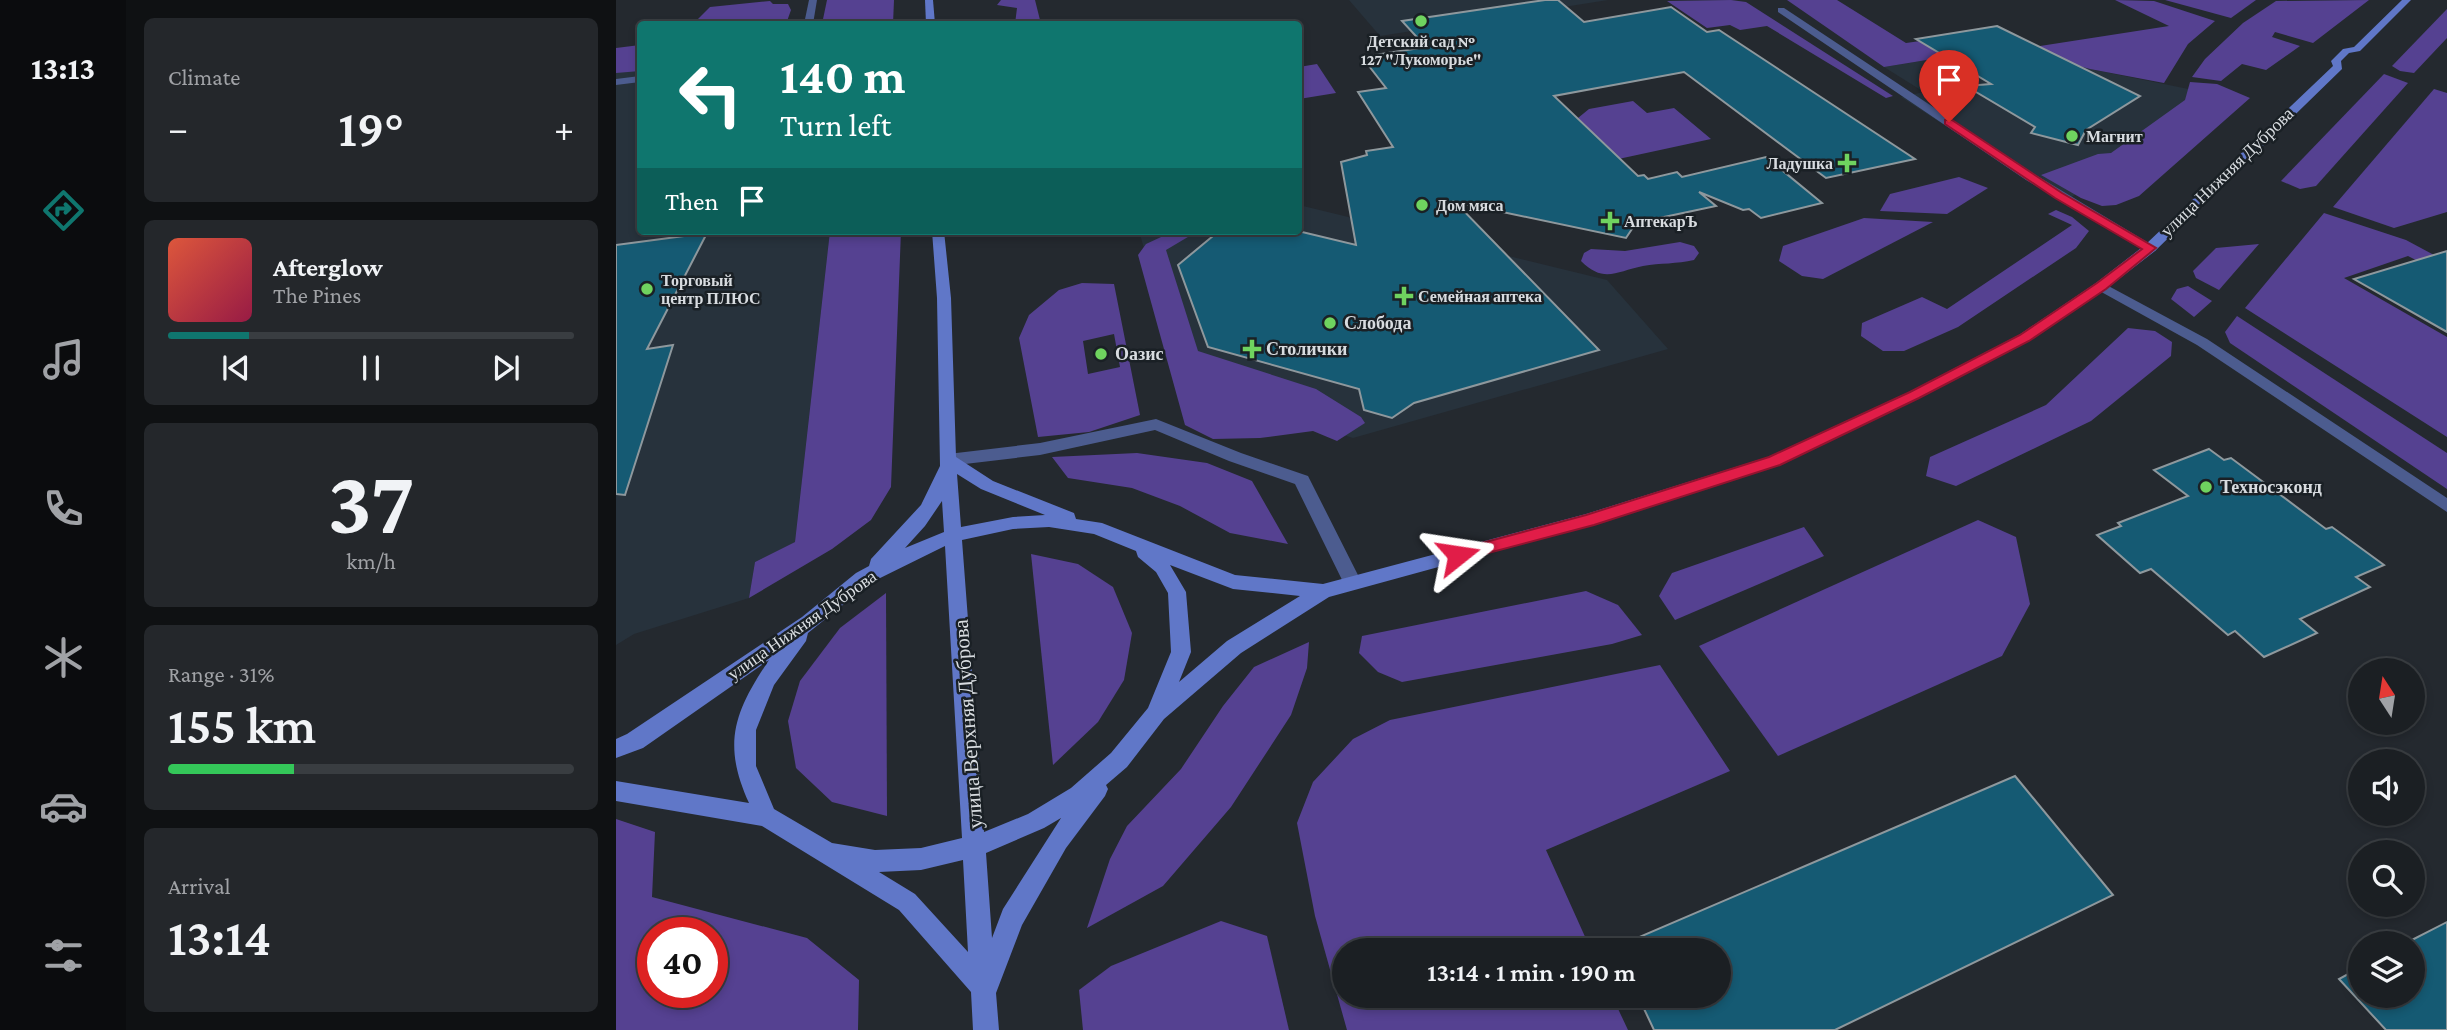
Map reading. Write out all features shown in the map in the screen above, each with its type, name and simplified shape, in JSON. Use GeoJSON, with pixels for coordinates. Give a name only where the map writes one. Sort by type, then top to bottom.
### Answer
{"type":"FeatureCollection","features":[{"type":"Feature","properties":{"kind":"street"},"geometry":{"type":"LineString","coordinates":[[809,21],[813,0]]}},
{"type":"Feature","properties":{"kind":"street"},"geometry":{"type":"LineString","coordinates":[[929,0],[931,21]]}},
{"type":"Feature","properties":{"kind":"street","name":"улица Нижняя Дуброва"},"geometry":{"type":"LineString","coordinates":[[616,791],[766,816],[830,854],[875,861],[921,859],[976,846],[1036,821],[1079,795],[1119,760],[1157,713],[1234,646],[1324,591],[1588,520],[1774,461],[1914,395],[2024,338],[2101,286],[2150,248],[2338,67],[2336,61],[2346,51],[2357,50],[2407,0]]}},
{"type":"Feature","properties":{"kind":"street"},"geometry":{"type":"LineString","coordinates":[[1781,10],[2030,177],[2150,248]]}},
{"type":"Feature","properties":{"kind":"street"},"geometry":{"type":"LineString","coordinates":[[616,82],[637,79]]}},
{"type":"Feature","properties":{"kind":"street","name":"улица Верхняя Дуброва"},"geometry":{"type":"LineString","coordinates":[[938,235],[944,298],[948,460],[976,846],[986,1030]]}},
{"type":"Feature","properties":{"kind":"street"},"geometry":{"type":"LineString","coordinates":[[2101,286],[2202,342],[2447,506]]}},
{"type":"Feature","properties":{"kind":"street"},"geometry":{"type":"LineString","coordinates":[[948,460],[1040,449],[1156,424],[1234,457],[1302,480],[1353,583]]}},
{"type":"Feature","properties":{"kind":"street"},"geometry":{"type":"LineString","coordinates":[[948,460],[987,485],[1096,527]]}},
{"type":"Feature","properties":{"kind":"street","name":"улица Верхняя Дуброва"},"geometry":{"type":"LineString","coordinates":[[863,578],[926,512],[942,485],[948,460]]}},
{"type":"Feature","properties":{"kind":"street","name":"улица Нижняя Дуброва"},"geometry":{"type":"LineString","coordinates":[[616,748],[635,741],[809,622],[863,578],[918,549],[955,535],[1013,523],[1049,521],[1096,527],[1233,582],[1324,591]]}},
{"type":"Feature","properties":{"kind":"street"},"geometry":{"type":"LineString","coordinates":[[1135,544],[1161,567],[1177,592],[1181,652],[1157,713]]}},
{"type":"Feature","properties":{"kind":"street"},"geometry":{"type":"LineString","coordinates":[[766,816],[745,766],[745,734],[756,698],[767,675],[809,622]]}},
{"type":"Feature","properties":{"kind":"street","name":"улица Верхняя Дуброва"},"geometry":{"type":"LineString","coordinates":[[985,989],[1012,918],[1051,851],[1119,760]]}},
{"type":"Feature","properties":{"kind":"street"},"geometry":{"type":"LineString","coordinates":[[830,854],[907,902],[985,989]]}},
{"type":"Feature","properties":{"kind":"shaded area"},"geometry":{"type":"Polygon","coordinates":[[[827,0],[894,0],[893,21],[823,21],[827,0]]]}},
{"type":"Feature","properties":{"kind":"shaded area"},"geometry":{"type":"Polygon","coordinates":[[[1001,0],[1035,0],[1040,21],[1015,21],[1017,8],[997,5],[1001,0]]]}},
{"type":"Feature","properties":{"kind":"shaded area","name":"Детский сад № 127 \"Лукоморье\""},"geometry":{"type":"Polygon","coordinates":[[[1349,0],[1608,0],[1380,36],[1349,0]]]}},
{"type":"Feature","properties":{"kind":"shaded area"},"geometry":{"type":"Polygon","coordinates":[[[1787,0],[1837,0],[1906,43],[1956,36],[1988,54],[2169,26],[2115,0],[2154,1],[2215,21],[2188,44],[2164,83],[2090,69],[2042,56],[1951,56],[1884,67],[1787,0]]]}},
{"type":"Feature","properties":{"kind":"shaded area"},"geometry":{"type":"Polygon","coordinates":[[[2165,0],[2256,0],[2231,18],[2165,0]]]}},
{"type":"Feature","properties":{"kind":"shaded area"},"geometry":{"type":"Polygon","coordinates":[[[2369,0],[2313,43],[2275,32],[2272,37],[2300,46],[2266,70],[2242,64],[2221,81],[2192,77],[2205,59],[2243,23],[2276,1],[2369,0]]]}},
{"type":"Feature","properties":{"kind":"shaded area"},"geometry":{"type":"Polygon","coordinates":[[[770,1],[773,4],[788,4],[791,10],[787,21],[696,21],[710,7],[770,1]]]}},
{"type":"Feature","properties":{"kind":"shaded area"},"geometry":{"type":"Polygon","coordinates":[[[1667,1],[1746,2],[1893,96],[1886,98],[1767,26],[1740,30],[1730,25],[1707,28],[1667,1]]]}},
{"type":"Feature","properties":{"kind":"shaded area"},"geometry":{"type":"Polygon","coordinates":[[[2447,9],[2447,38],[2414,73],[2400,71],[2392,66],[2447,9]]]}},
{"type":"Feature","properties":{"kind":"shaded area"},"geometry":{"type":"Polygon","coordinates":[[[637,45],[637,71],[616,73],[616,48],[637,45]]]}},
{"type":"Feature","properties":{"kind":"shaded area"},"geometry":{"type":"Polygon","coordinates":[[[1951,56],[2042,56],[2090,69],[2208,93],[2064,203],[1901,97],[1924,92],[1884,67],[1951,56]]]}},
{"type":"Feature","properties":{"kind":"shaded area"},"geometry":{"type":"Polygon","coordinates":[[[1317,64],[1336,93],[1302,99],[1302,66],[1317,64]]]}},
{"type":"Feature","properties":{"kind":"shaded area"},"geometry":{"type":"Polygon","coordinates":[[[637,68],[637,235],[830,235],[795,542],[755,562],[749,598],[634,634],[616,645],[616,70],[637,68]]]}},
{"type":"Feature","properties":{"kind":"shaded area"},"geometry":{"type":"Polygon","coordinates":[[[2384,74],[2408,83],[2316,186],[2300,189],[2281,181],[2384,74]]]}},
{"type":"Feature","properties":{"kind":"shaded area"},"geometry":{"type":"Polygon","coordinates":[[[2190,82],[2217,84],[2250,98],[2139,196],[2116,205],[2102,206],[2081,198],[2041,175],[2098,154],[2111,153],[2185,100],[2190,82]]]}},
{"type":"Feature","properties":{"kind":"shaded area"},"geometry":{"type":"Polygon","coordinates":[[[2434,89],[2447,93],[2447,212],[2394,228],[2333,207],[2434,89]]]}},
{"type":"Feature","properties":{"kind":"shaded area"},"geometry":{"type":"Polygon","coordinates":[[[1633,101],[1647,113],[1674,108],[1711,139],[1586,166],[1566,121],[1578,118],[1589,109],[1633,101]]]}},
{"type":"Feature","properties":{"kind":"shaded area"},"geometry":{"type":"Polygon","coordinates":[[[1959,177],[1988,188],[1947,214],[1880,211],[1890,194],[1959,177]]]}},
{"type":"Feature","properties":{"kind":"shaded area"},"geometry":{"type":"Polygon","coordinates":[[[1302,206],[1607,280],[1668,349],[1353,438],[1183,384],[1140,235],[1302,235],[1302,206]]]}},
{"type":"Feature","properties":{"kind":"shaded area"},"geometry":{"type":"Polygon","coordinates":[[[2056,210],[2072,217],[2089,231],[2076,248],[1958,327],[1904,351],[1883,351],[1861,336],[1862,323],[1922,297],[1947,309],[2072,225],[2048,214],[2056,210]]]}},
{"type":"Feature","properties":{"kind":"shaded area"},"geometry":{"type":"Polygon","coordinates":[[[2324,213],[2406,240],[2447,262],[2447,276],[2408,256],[2344,278],[2447,337],[2447,437],[2245,308],[2324,213]]]}},
{"type":"Feature","properties":{"kind":"shaded area"},"geometry":{"type":"Polygon","coordinates":[[[1864,218],[1933,222],[1823,279],[1802,276],[1779,261],[1783,246],[1864,218]]]}},
{"type":"Feature","properties":{"kind":"shaded area"},"geometry":{"type":"Polygon","coordinates":[[[830,235],[901,235],[891,487],[871,520],[832,549],[749,598],[755,562],[795,542],[830,235]]]}},
{"type":"Feature","properties":{"kind":"shaded area"},"geometry":{"type":"Polygon","coordinates":[[[1165,235],[1191,235],[1166,250],[1198,351],[1316,389],[1361,417],[1365,423],[1337,441],[1313,431],[1260,438],[1213,439],[1185,425],[1138,255],[1146,244],[1165,235]]]}},
{"type":"Feature","properties":{"kind":"shaded area"},"geometry":{"type":"Polygon","coordinates":[[[1680,242],[1694,246],[1699,253],[1694,260],[1643,266],[1611,274],[1597,272],[1581,261],[1584,253],[1591,249],[1625,251],[1680,242]]]}},
{"type":"Feature","properties":{"kind":"shaded area"},"geometry":{"type":"Polygon","coordinates":[[[2259,244],[2219,290],[2196,278],[2193,271],[2216,248],[2259,244]]]}},
{"type":"Feature","properties":{"kind":"shaded area"},"geometry":{"type":"Polygon","coordinates":[[[1082,283],[1114,284],[1140,415],[1089,432],[1038,437],[1019,338],[1029,315],[1059,290],[1082,283]],[[1114,334],[1083,341],[1088,374],[1120,367],[1114,334]]]}},
{"type":"Feature","properties":{"kind":"shaded area"},"geometry":{"type":"Polygon","coordinates":[[[2188,286],[2212,301],[2194,317],[2171,299],[2177,289],[2188,286]]]}},
{"type":"Feature","properties":{"kind":"shaded area"},"geometry":{"type":"Polygon","coordinates":[[[2237,316],[2447,453],[2447,489],[2230,343],[2225,332],[2237,316]]]}},
{"type":"Feature","properties":{"kind":"shaded area"},"geometry":{"type":"Polygon","coordinates":[[[2128,328],[2155,331],[2172,342],[2171,356],[2091,421],[1956,486],[1926,476],[1930,457],[2046,405],[2128,328]]]}},
{"type":"Feature","properties":{"kind":"shaded area"},"geometry":{"type":"Polygon","coordinates":[[[1137,453],[1207,463],[1252,481],[1288,544],[1230,533],[1180,506],[1132,488],[1068,478],[1052,457],[1137,453]]]}},
{"type":"Feature","properties":{"kind":"shaded area"},"geometry":{"type":"Polygon","coordinates":[[[1978,520],[2016,537],[2030,604],[2002,656],[1778,756],[1699,646],[1978,520]]]}},
{"type":"Feature","properties":{"kind":"shaded area"},"geometry":{"type":"Polygon","coordinates":[[[1804,527],[1824,556],[1675,620],[1659,596],[1672,573],[1804,527]]]}},
{"type":"Feature","properties":{"kind":"shaded area"},"geometry":{"type":"Polygon","coordinates":[[[1031,554],[1078,564],[1113,587],[1132,633],[1124,680],[1098,722],[1053,765],[1031,554]]]}},
{"type":"Feature","properties":{"kind":"shaded area"},"geometry":{"type":"Polygon","coordinates":[[[1586,591],[1618,605],[1642,635],[1612,644],[1402,682],[1378,672],[1359,653],[1362,636],[1586,591]]]}},
{"type":"Feature","properties":{"kind":"shaded area"},"geometry":{"type":"Polygon","coordinates":[[[886,593],[887,816],[832,802],[796,768],[788,721],[800,681],[840,628],[886,593]]]}},
{"type":"Feature","properties":{"kind":"shaded area"},"geometry":{"type":"Polygon","coordinates":[[[1309,642],[1307,668],[1291,715],[1231,807],[1163,886],[1087,928],[1110,859],[1127,826],[1181,769],[1223,706],[1254,667],[1309,642]]]}},
{"type":"Feature","properties":{"kind":"shaded area"},"geometry":{"type":"Polygon","coordinates":[[[1660,665],[1730,771],[1546,850],[1586,938],[1332,938],[1332,977],[1315,916],[1297,823],[1313,782],[1353,739],[1390,720],[1660,665]]]}},
{"type":"Feature","properties":{"kind":"shaded area"},"geometry":{"type":"Polygon","coordinates":[[[616,819],[655,832],[652,897],[728,917],[637,917],[637,1008],[728,1008],[728,917],[807,938],[859,980],[858,1030],[616,1030],[616,819]]]}},
{"type":"Feature","properties":{"kind":"shaded area"},"geometry":{"type":"Polygon","coordinates":[[[1221,921],[1267,936],[1289,1030],[1083,1030],[1079,990],[1111,966],[1221,921]]]}},
{"type":"Feature","properties":{"kind":"shaded area"},"geometry":{"type":"Polygon","coordinates":[[[1341,1008],[1618,1008],[1628,1030],[1347,1030],[1341,1008]]]}},
{"type":"Feature","properties":{"kind":"building"},"geometry":{"type":"Polygon","coordinates":[[[1545,0],[1558,0],[1584,22],[1671,7],[1707,32],[1719,30],[1915,159],[1826,178],[1684,72],[1554,96],[1638,176],[1644,175],[1648,179],[1677,172],[1682,177],[1766,157],[1822,203],[1761,218],[1749,209],[1743,210],[1699,192],[1716,206],[1636,223],[1626,238],[1455,202],[1599,350],[1414,403],[1392,418],[1364,410],[1359,389],[1208,347],[1178,265],[1214,235],[1302,235],[1302,232],[1356,245],[1341,162],[1367,155],[1366,151],[1393,147],[1358,92],[1386,88],[1362,57],[1426,47],[1402,21],[1545,0]]]}},
{"type":"Feature","properties":{"kind":"building"},"geometry":{"type":"Polygon","coordinates":[[[1997,26],[2140,96],[2086,130],[2078,145],[2031,133],[2035,127],[1966,86],[1991,84],[1916,39],[1997,26]]]}},
{"type":"Feature","properties":{"kind":"building"},"geometry":{"type":"Polygon","coordinates":[[[706,235],[647,349],[673,345],[625,495],[616,494],[616,245],[706,235]]]}},
{"type":"Feature","properties":{"kind":"building"},"geometry":{"type":"Polygon","coordinates":[[[2447,251],[2447,332],[2354,279],[2447,251]]]}},
{"type":"Feature","properties":{"kind":"building"},"geometry":{"type":"Polygon","coordinates":[[[2209,449],[2224,460],[2231,458],[2326,529],[2332,527],[2384,565],[2356,577],[2370,587],[2300,619],[2317,633],[2264,657],[2235,631],[2228,635],[2151,569],[2140,573],[2097,535],[2121,526],[2118,523],[2188,496],[2154,470],[2209,449]]]}},
{"type":"Feature","properties":{"kind":"building"},"geometry":{"type":"Polygon","coordinates":[[[2015,776],[2113,895],[1835,1030],[1654,1030],[1644,1008],[1731,1008],[1731,938],[1637,938],[2015,776]]]}},
{"type":"Feature","properties":{"kind":"building"},"geometry":{"type":"Polygon","coordinates":[[[2447,922],[2447,1030],[2386,1030],[2366,1008],[2425,1008],[2425,933],[2447,922]]]}},
{"type":"Feature","properties":{"kind":"building"},"geometry":{"type":"Polygon","coordinates":[[[2348,974],[2348,989],[2339,979],[2348,974]]]}},
{"type":"Feature","properties":{"kind":"place","name":"Детский сад № 127 \"Лукоморье\""},"geometry":{"type":"Point","coordinates":[1421,21]}},
{"type":"Feature","properties":{"kind":"place","name":"Магнит"},"geometry":{"type":"Point","coordinates":[2072,136]}},
{"type":"Feature","properties":{"kind":"place","name":"Ладушка"},"geometry":{"type":"Point","coordinates":[1847,163]}},
{"type":"Feature","properties":{"kind":"place","name":"Дом мяса"},"geometry":{"type":"Point","coordinates":[1422,205]}},
{"type":"Feature","properties":{"kind":"place","name":"АптекарЪ"},"geometry":{"type":"Point","coordinates":[1610,221]}},
{"type":"Feature","properties":{"kind":"place","name":"Торговый центр ПЛЮС"},"geometry":{"type":"Point","coordinates":[647,289]}},
{"type":"Feature","properties":{"kind":"place","name":"Семейная аптека"},"geometry":{"type":"Point","coordinates":[1404,296]}},
{"type":"Feature","properties":{"kind":"place","name":"Слобода"},"geometry":{"type":"Point","coordinates":[1330,323]}},
{"type":"Feature","properties":{"kind":"place","name":"Столички"},"geometry":{"type":"Point","coordinates":[1252,349]}},
{"type":"Feature","properties":{"kind":"place","name":"Оазис"},"geometry":{"type":"Point","coordinates":[1101,354]}},
{"type":"Feature","properties":{"kind":"place","name":"Техносэконд"},"geometry":{"type":"Point","coordinates":[2206,487]}},
{"type":"Feature","properties":{"kind":"route"},"geometry":{"type":"LineString","coordinates":[[1458,555],[1588,520],[1774,461],[1914,395],[2024,338],[2101,286],[2150,248],[2030,177],[1949,122]]}}]}
